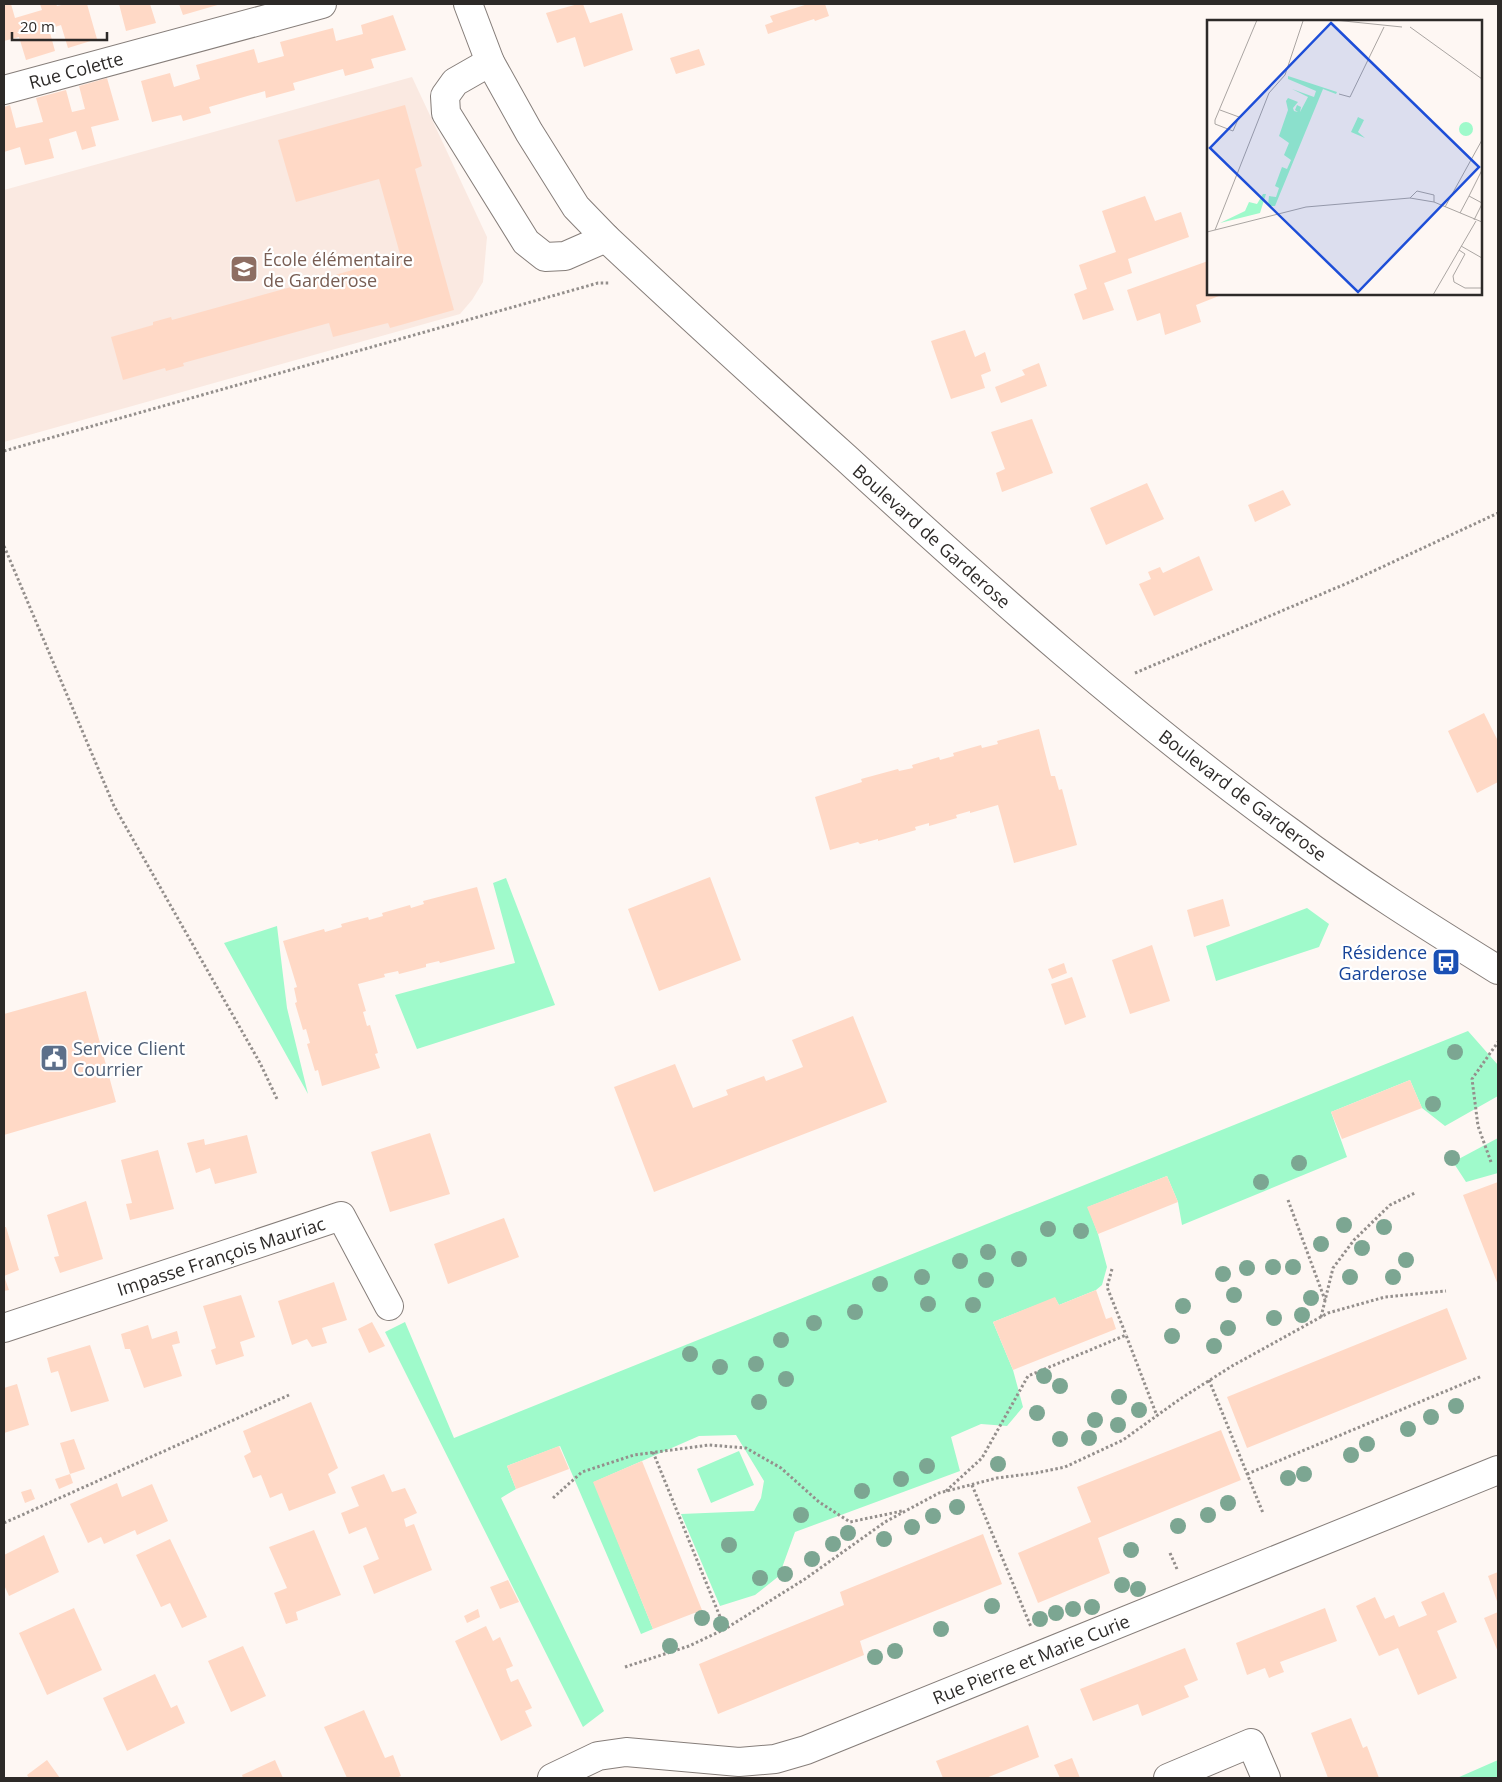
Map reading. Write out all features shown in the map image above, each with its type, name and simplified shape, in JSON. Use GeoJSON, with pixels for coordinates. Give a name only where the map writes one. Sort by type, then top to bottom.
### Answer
{"type":"FeatureCollection","features":[{"type":"Feature","properties":{"kind":"street","name":"Rue Colette"},"geometry":{"type":"LineString","coordinates":[[4,90],[322,4]]}},
{"type":"Feature","properties":{"kind":"street","name":"Boulevard de Garderose"},"geometry":{"type":"LineString","coordinates":[[468,4],[490,62],[529,132],[576,207],[606,238],[981,582],[1105,686],[1209,771],[1315,850],[1395,906],[1498,970]]}},
{"type":"Feature","properties":{"kind":"street"},"geometry":{"type":"LineString","coordinates":[[490,62],[455,82],[445,96],[446,113],[526,242],[545,257],[564,256],[606,238]]}},
{"type":"Feature","properties":{"kind":"street","name":"Impasse François Mauriac"},"geometry":{"type":"LineString","coordinates":[[4,1328],[341,1216],[389,1306]]}},
{"type":"Feature","properties":{"kind":"street","name":"Rue Pierre et Marie Curie"},"geometry":{"type":"LineString","coordinates":[[552,1778],[598,1756],[626,1752],[739,1762],[775,1759],[806,1750],[1498,1470]]}},
{"type":"Feature","properties":{"kind":"street"},"geometry":{"type":"LineString","coordinates":[[1168,1778],[1251,1743],[1266,1778]]}},
{"type":"Feature","properties":{"kind":"path"},"geometry":{"type":"LineString","coordinates":[[4,451],[598,283],[612,283]]}},
{"type":"Feature","properties":{"kind":"path"},"geometry":{"type":"LineString","coordinates":[[1105,686],[1350,582],[1498,513]]}},
{"type":"Feature","properties":{"kind":"path"},"geometry":{"type":"LineString","coordinates":[[4,546],[114,806],[260,1063],[278,1101]]}},
{"type":"Feature","properties":{"kind":"path"},"geometry":{"type":"LineString","coordinates":[[1491,1162],[1478,1126],[1472,1080],[1498,1042]]}},
{"type":"Feature","properties":{"kind":"path"},"geometry":{"type":"LineString","coordinates":[[1321,1317],[1333,1268],[1354,1240],[1390,1205],[1415,1193]]}},
{"type":"Feature","properties":{"kind":"path"},"geometry":{"type":"LineString","coordinates":[[1288,1200],[1325,1300]]}},
{"type":"Feature","properties":{"kind":"path"},"geometry":{"type":"LineString","coordinates":[[1112,1269],[1107,1287],[1157,1416]]}},
{"type":"Feature","properties":{"kind":"path"},"geometry":{"type":"LineString","coordinates":[[625,1667],[689,1646],[725,1629],[805,1578],[885,1522],[939,1493],[997,1478],[1065,1468],[1123,1440],[1209,1380],[1328,1313],[1385,1297],[1446,1291]]}},
{"type":"Feature","properties":{"kind":"path"},"geometry":{"type":"LineString","coordinates":[[946,1492],[982,1458],[1028,1376],[1126,1335]]}},
{"type":"Feature","properties":{"kind":"path"},"geometry":{"type":"LineString","coordinates":[[1247,1474],[1482,1376]]}},
{"type":"Feature","properties":{"kind":"path"},"geometry":{"type":"LineString","coordinates":[[1209,1380],[1263,1513]]}},
{"type":"Feature","properties":{"kind":"path"},"geometry":{"type":"LineString","coordinates":[[4,1523],[289,1395]]}},
{"type":"Feature","properties":{"kind":"path"},"geometry":{"type":"LineString","coordinates":[[553,1498],[582,1472],[634,1455],[709,1445],[746,1448],[780,1468],[819,1502],[850,1522],[908,1510]]}},
{"type":"Feature","properties":{"kind":"path"},"geometry":{"type":"LineString","coordinates":[[653,1452],[725,1629]]}},
{"type":"Feature","properties":{"kind":"path"},"geometry":{"type":"LineString","coordinates":[[972,1485],[1032,1628]]}},
{"type":"Feature","properties":{"kind":"shaded area","name":"École élémentaire de Garderose"},"geometry":{"type":"Polygon","coordinates":[[[412,77],[487,237],[483,282],[472,300],[460,314],[4,442],[4,190],[412,77]]]}},
{"type":"Feature","properties":{"kind":"green space"},"geometry":{"type":"Polygon","coordinates":[[[506,878],[555,1005],[417,1049],[395,995],[515,963],[493,883],[506,878]]]}},
{"type":"Feature","properties":{"kind":"green space"},"geometry":{"type":"Polygon","coordinates":[[[1307,908],[1329,924],[1319,947],[1216,981],[1206,946],[1307,908]]]}},
{"type":"Feature","properties":{"kind":"green space"},"geometry":{"type":"Polygon","coordinates":[[[277,926],[287,1008],[308,1094],[224,943],[277,926]]]}},
{"type":"Feature","properties":{"kind":"green space"},"geometry":{"type":"Polygon","coordinates":[[[1468,1031],[1498,1065],[1498,1096],[1445,1126],[1422,1108],[1410,1080],[1331,1112],[1347,1157],[1182,1225],[1178,1202],[1167,1176],[1088,1207],[1107,1267],[1102,1285],[1096,1290],[1059,1305],[1055,1298],[993,1322],[1013,1370],[1023,1407],[1007,1426],[981,1424],[951,1437],[960,1471],[795,1532],[779,1576],[755,1595],[720,1606],[681,1514],[754,1511],[761,1498],[764,1481],[736,1435],[699,1436],[594,1482],[653,1629],[641,1634],[560,1446],[507,1466],[516,1489],[501,1498],[604,1711],[583,1727],[385,1332],[405,1322],[454,1438],[1468,1031]]]}},
{"type":"Feature","properties":{"kind":"green space"},"geometry":{"type":"Polygon","coordinates":[[[1498,1138],[1498,1173],[1466,1182],[1453,1162],[1498,1138]]]}},
{"type":"Feature","properties":{"kind":"green space"},"geometry":{"type":"Polygon","coordinates":[[[739,1451],[754,1485],[711,1503],[697,1469],[739,1451]]]}},
{"type":"Feature","properties":{"kind":"green space"},"geometry":{"type":"Polygon","coordinates":[[[1498,1760],[1498,1778],[1457,1778],[1498,1760]]]}},
{"type":"Feature","properties":{"kind":"building"},"geometry":{"type":"Polygon","coordinates":[[[4,4],[11,4],[15,18],[42,10],[40,4],[56,4],[57,6],[87,4],[97,39],[68,48],[61,25],[49,29],[55,51],[26,60],[19,37],[4,41],[4,4]]]}},
{"type":"Feature","properties":{"kind":"building"},"geometry":{"type":"Polygon","coordinates":[[[119,4],[150,4],[156,23],[126,31],[119,4]]]}},
{"type":"Feature","properties":{"kind":"building"},"geometry":{"type":"Polygon","coordinates":[[[179,4],[221,4],[183,15],[179,4]]]}},
{"type":"Feature","properties":{"kind":"building"},"geometry":{"type":"Polygon","coordinates":[[[583,4],[590,23],[622,13],[633,50],[584,67],[575,37],[557,43],[546,13],[583,4]]]}},
{"type":"Feature","properties":{"kind":"building"},"geometry":{"type":"Polygon","coordinates":[[[808,4],[825,4],[829,16],[768,34],[765,25],[773,22],[770,16],[808,4]]]}},
{"type":"Feature","properties":{"kind":"building"},"geometry":{"type":"Polygon","coordinates":[[[393,15],[406,50],[371,59],[374,68],[345,76],[343,69],[293,83],[295,90],[266,98],[265,91],[209,107],[211,113],[183,121],[181,115],[152,122],[141,81],[170,73],[174,87],[200,79],[196,65],[254,49],[258,63],[284,56],[280,42],[333,28],[336,41],[363,34],[361,25],[393,15]]]}},
{"type":"Feature","properties":{"kind":"building"},"geometry":{"type":"Polygon","coordinates":[[[699,49],[705,65],[676,74],[670,58],[699,49]]]}},
{"type":"Feature","properties":{"kind":"building"},"geometry":{"type":"Polygon","coordinates":[[[107,78],[119,120],[91,127],[96,146],[82,150],[76,131],[49,139],[54,158],[25,165],[20,147],[4,152],[4,107],[10,105],[16,128],[43,122],[36,98],[66,90],[72,112],[85,109],[79,86],[107,78]]]}},
{"type":"Feature","properties":{"kind":"building"},"geometry":{"type":"Polygon","coordinates":[[[405,105],[422,166],[415,169],[454,310],[390,328],[388,323],[333,337],[329,323],[183,363],[184,366],[166,371],[165,368],[123,380],[111,337],[153,325],[153,322],[171,317],[172,320],[360,268],[381,261],[381,258],[400,254],[379,179],[296,202],[278,140],[405,105]]]}},
{"type":"Feature","properties":{"kind":"building"},"geometry":{"type":"Polygon","coordinates":[[[1145,196],[1155,221],[1181,212],[1189,237],[1128,259],[1132,273],[1104,283],[1114,310],[1083,320],[1074,294],[1087,289],[1079,265],[1116,252],[1102,211],[1145,196]]]}},
{"type":"Feature","properties":{"kind":"building"},"geometry":{"type":"Polygon","coordinates":[[[1207,261],[1207,295],[1221,295],[1196,305],[1201,322],[1165,335],[1160,313],[1137,321],[1127,290],[1207,261]]]}},
{"type":"Feature","properties":{"kind":"building"},"geometry":{"type":"Polygon","coordinates":[[[965,330],[975,357],[985,352],[991,371],[981,375],[985,388],[951,399],[931,341],[965,330]]]}},
{"type":"Feature","properties":{"kind":"building"},"geometry":{"type":"Polygon","coordinates":[[[1039,363],[1047,386],[1001,403],[995,387],[1025,375],[1022,370],[1039,363]]]}},
{"type":"Feature","properties":{"kind":"building"},"geometry":{"type":"Polygon","coordinates":[[[1032,419],[1053,473],[1002,492],[996,473],[1005,469],[991,432],[1032,419]]]}},
{"type":"Feature","properties":{"kind":"building"},"geometry":{"type":"Polygon","coordinates":[[[1147,483],[1164,519],[1106,545],[1090,508],[1147,483]]]}},
{"type":"Feature","properties":{"kind":"building"},"geometry":{"type":"Polygon","coordinates":[[[1283,490],[1291,505],[1255,522],[1248,505],[1283,490]]]}},
{"type":"Feature","properties":{"kind":"building"},"geometry":{"type":"Polygon","coordinates":[[[1199,556],[1213,590],[1154,616],[1139,584],[1151,579],[1148,572],[1160,567],[1163,573],[1199,556]]]}},
{"type":"Feature","properties":{"kind":"building"},"geometry":{"type":"Polygon","coordinates":[[[1484,713],[1498,741],[1498,782],[1477,793],[1448,731],[1484,713]]]}},
{"type":"Feature","properties":{"kind":"building"},"geometry":{"type":"Polygon","coordinates":[[[1039,729],[1051,776],[1055,776],[1059,790],[1062,789],[1077,845],[1014,863],[998,805],[956,815],[957,818],[929,826],[929,823],[915,827],[916,830],[878,841],[878,839],[860,844],[858,842],[830,850],[815,797],[862,782],[861,779],[898,769],[899,771],[913,768],[912,765],[939,757],[940,760],[954,756],[953,753],[981,745],[982,748],[998,744],[997,741],[1039,729]]]}},
{"type":"Feature","properties":{"kind":"building"},"geometry":{"type":"Polygon","coordinates":[[[710,877],[741,960],[659,991],[628,909],[710,877]]]}},
{"type":"Feature","properties":{"kind":"building"},"geometry":{"type":"Polygon","coordinates":[[[477,887],[495,949],[440,963],[439,961],[426,964],[426,967],[399,974],[398,971],[384,974],[385,977],[358,984],[366,1011],[363,1012],[367,1026],[370,1025],[378,1053],[375,1054],[380,1068],[322,1086],[318,1070],[315,1071],[307,1044],[310,1043],[306,1029],[303,1030],[295,1003],[297,1002],[294,988],[297,987],[283,941],[324,929],[325,932],[342,927],[341,924],[368,917],[369,920],[383,916],[382,913],[410,905],[411,908],[424,904],[423,901],[477,887]]]}},
{"type":"Feature","properties":{"kind":"building"},"geometry":{"type":"Polygon","coordinates":[[[1223,899],[1230,926],[1194,937],[1187,910],[1223,899]]]}},
{"type":"Feature","properties":{"kind":"building"},"geometry":{"type":"Polygon","coordinates":[[[1152,945],[1170,1001],[1130,1014],[1112,960],[1152,945]]]}},
{"type":"Feature","properties":{"kind":"building"},"geometry":{"type":"Polygon","coordinates":[[[1064,963],[1067,973],[1052,979],[1048,969],[1064,963]]]}},
{"type":"Feature","properties":{"kind":"building"},"geometry":{"type":"Polygon","coordinates":[[[1072,977],[1086,1017],[1065,1025],[1051,984],[1072,977]]]}},
{"type":"Feature","properties":{"kind":"building","name":"Service Client Courrier"},"geometry":{"type":"Polygon","coordinates":[[[86,991],[116,1102],[4,1135],[4,1014],[86,991]]]}},
{"type":"Feature","properties":{"kind":"building"},"geometry":{"type":"Polygon","coordinates":[[[853,1016],[887,1102],[654,1192],[614,1087],[675,1064],[693,1108],[728,1095],[726,1090],[764,1076],[766,1081],[803,1067],[792,1040],[853,1016]]]}},
{"type":"Feature","properties":{"kind":"building"},"geometry":{"type":"Polygon","coordinates":[[[1410,1080],[1422,1108],[1342,1139],[1331,1112],[1410,1080]]]}},
{"type":"Feature","properties":{"kind":"building"},"geometry":{"type":"Polygon","coordinates":[[[430,1133],[450,1194],[390,1212],[371,1152],[430,1133]]]}},
{"type":"Feature","properties":{"kind":"building"},"geometry":{"type":"Polygon","coordinates":[[[247,1135],[257,1173],[215,1184],[210,1168],[196,1173],[187,1143],[204,1139],[205,1145],[247,1135]]]}},
{"type":"Feature","properties":{"kind":"building"},"geometry":{"type":"Polygon","coordinates":[[[158,1150],[174,1209],[130,1220],[126,1204],[132,1203],[121,1160],[158,1150]]]}},
{"type":"Feature","properties":{"kind":"building"},"geometry":{"type":"Polygon","coordinates":[[[1167,1176],[1178,1202],[1098,1234],[1087,1207],[1167,1176]]]}},
{"type":"Feature","properties":{"kind":"building"},"geometry":{"type":"Polygon","coordinates":[[[1498,1182],[1498,1285],[1463,1195],[1498,1182]]]}},
{"type":"Feature","properties":{"kind":"building"},"geometry":{"type":"Polygon","coordinates":[[[86,1201],[103,1259],[60,1273],[54,1257],[59,1256],[47,1215],[86,1201]]]}},
{"type":"Feature","properties":{"kind":"building"},"geometry":{"type":"Polygon","coordinates":[[[504,1218],[519,1257],[448,1284],[434,1244],[504,1218]]]}},
{"type":"Feature","properties":{"kind":"building"},"geometry":{"type":"Polygon","coordinates":[[[4,1227],[6,1227],[19,1270],[4,1276],[4,1227]]]}},
{"type":"Feature","properties":{"kind":"building"},"geometry":{"type":"Polygon","coordinates":[[[4,1276],[9,1290],[4,1291],[4,1276]]]}},
{"type":"Feature","properties":{"kind":"building"},"geometry":{"type":"Polygon","coordinates":[[[334,1282],[347,1320],[322,1328],[327,1343],[312,1347],[307,1339],[292,1345],[278,1301],[334,1282]]]}},
{"type":"Feature","properties":{"kind":"building"},"geometry":{"type":"Polygon","coordinates":[[[1096,1290],[1106,1319],[1112,1317],[1116,1329],[1013,1370],[993,1322],[1055,1297],[1059,1305],[1096,1290]]]}},
{"type":"Feature","properties":{"kind":"building"},"geometry":{"type":"Polygon","coordinates":[[[241,1295],[255,1337],[240,1342],[244,1356],[216,1365],[211,1350],[216,1348],[203,1306],[241,1295]]]}},
{"type":"Feature","properties":{"kind":"building"},"geometry":{"type":"Polygon","coordinates":[[[1447,1308],[1467,1359],[1247,1448],[1227,1397],[1447,1308]]]}},
{"type":"Feature","properties":{"kind":"building"},"geometry":{"type":"Polygon","coordinates":[[[372,1322],[385,1346],[369,1353],[358,1329],[372,1322]]]}},
{"type":"Feature","properties":{"kind":"building"},"geometry":{"type":"Polygon","coordinates":[[[148,1325],[152,1339],[177,1331],[180,1343],[172,1345],[182,1376],[144,1388],[130,1349],[125,1349],[121,1334],[148,1325]]]}},
{"type":"Feature","properties":{"kind":"building"},"geometry":{"type":"Polygon","coordinates":[[[90,1345],[109,1401],[71,1412],[58,1371],[51,1373],[47,1358],[90,1345]]]}},
{"type":"Feature","properties":{"kind":"building"},"geometry":{"type":"Polygon","coordinates":[[[17,1384],[29,1425],[4,1433],[4,1388],[17,1384]]]}},
{"type":"Feature","properties":{"kind":"building"},"geometry":{"type":"Polygon","coordinates":[[[311,1402],[338,1468],[328,1474],[336,1493],[289,1511],[282,1493],[270,1498],[261,1475],[253,1478],[244,1456],[251,1452],[243,1431],[311,1402]]]}},
{"type":"Feature","properties":{"kind":"building"},"geometry":{"type":"Polygon","coordinates":[[[1221,1430],[1241,1480],[1098,1538],[1110,1573],[1038,1603],[1018,1553],[1091,1522],[1077,1487],[1221,1430]]]}},
{"type":"Feature","properties":{"kind":"building"},"geometry":{"type":"Polygon","coordinates":[[[74,1439],[85,1469],[70,1474],[60,1443],[74,1439]]]}},
{"type":"Feature","properties":{"kind":"building"},"geometry":{"type":"Polygon","coordinates":[[[559,1446],[569,1469],[516,1489],[507,1466],[559,1446]]]}},
{"type":"Feature","properties":{"kind":"building"},"geometry":{"type":"Polygon","coordinates":[[[642,1461],[702,1610],[653,1629],[593,1482],[642,1461]]]}},
{"type":"Feature","properties":{"kind":"building"},"geometry":{"type":"Polygon","coordinates":[[[70,1474],[73,1483],[59,1489],[55,1479],[70,1474]]]}},
{"type":"Feature","properties":{"kind":"building"},"geometry":{"type":"Polygon","coordinates":[[[384,1474],[392,1492],[405,1488],[417,1513],[404,1519],[406,1527],[414,1524],[432,1570],[374,1594],[363,1566],[379,1559],[366,1527],[349,1534],[341,1513],[359,1506],[351,1487],[384,1474]]]}},
{"type":"Feature","properties":{"kind":"building"},"geometry":{"type":"Polygon","coordinates":[[[117,1483],[122,1497],[152,1484],[168,1521],[137,1535],[135,1530],[104,1544],[101,1537],[88,1543],[70,1504],[117,1483]]]}},
{"type":"Feature","properties":{"kind":"building"},"geometry":{"type":"Polygon","coordinates":[[[31,1489],[35,1499],[25,1503],[21,1492],[31,1489]]]}},
{"type":"Feature","properties":{"kind":"building"},"geometry":{"type":"Polygon","coordinates":[[[314,1530],[341,1595],[296,1612],[298,1620],[286,1624],[274,1593],[287,1588],[269,1547],[314,1530]]]}},
{"type":"Feature","properties":{"kind":"building"},"geometry":{"type":"Polygon","coordinates":[[[983,1534],[1002,1584],[860,1641],[864,1655],[718,1714],[699,1664],[844,1605],[840,1592],[983,1534]]]}},
{"type":"Feature","properties":{"kind":"building"},"geometry":{"type":"Polygon","coordinates":[[[44,1535],[59,1572],[9,1596],[4,1585],[4,1555],[44,1535]]]}},
{"type":"Feature","properties":{"kind":"building"},"geometry":{"type":"Polygon","coordinates":[[[170,1539],[207,1617],[182,1628],[170,1603],[161,1607],[136,1555],[170,1539]]]}},
{"type":"Feature","properties":{"kind":"building"},"geometry":{"type":"Polygon","coordinates":[[[1498,1572],[1498,1604],[1488,1576],[1498,1572]]]}},
{"type":"Feature","properties":{"kind":"building"},"geometry":{"type":"Polygon","coordinates":[[[508,1580],[519,1602],[500,1609],[490,1587],[508,1580]]]}},
{"type":"Feature","properties":{"kind":"building"},"geometry":{"type":"Polygon","coordinates":[[[1444,1592],[1457,1622],[1437,1631],[1457,1678],[1418,1695],[1398,1648],[1379,1656],[1356,1606],[1375,1597],[1385,1619],[1394,1615],[1399,1627],[1427,1615],[1421,1602],[1444,1592]]]}},
{"type":"Feature","properties":{"kind":"building"},"geometry":{"type":"Polygon","coordinates":[[[74,1608],[102,1670],[47,1695],[19,1633],[74,1608]]]}},
{"type":"Feature","properties":{"kind":"building"},"geometry":{"type":"Polygon","coordinates":[[[1325,1608],[1337,1641],[1280,1662],[1284,1672],[1269,1678],[1265,1668],[1247,1675],[1236,1643],[1325,1608]]]}},
{"type":"Feature","properties":{"kind":"building"},"geometry":{"type":"Polygon","coordinates":[[[478,1609],[480,1617],[467,1623],[464,1616],[478,1609]]]}},
{"type":"Feature","properties":{"kind":"building"},"geometry":{"type":"Polygon","coordinates":[[[1498,1612],[1498,1652],[1484,1618],[1498,1612]]]}},
{"type":"Feature","properties":{"kind":"building"},"geometry":{"type":"Polygon","coordinates":[[[486,1626],[493,1641],[500,1637],[513,1666],[506,1669],[511,1682],[518,1679],[532,1708],[525,1711],[532,1726],[501,1741],[455,1641],[486,1626]]]}},
{"type":"Feature","properties":{"kind":"building"},"geometry":{"type":"Polygon","coordinates":[[[243,1646],[266,1696],[231,1712],[208,1661],[243,1646]]]}},
{"type":"Feature","properties":{"kind":"building"},"geometry":{"type":"Polygon","coordinates":[[[1185,1648],[1198,1680],[1184,1686],[1189,1697],[1142,1716],[1138,1704],[1093,1721],[1080,1689],[1185,1648]]]}},
{"type":"Feature","properties":{"kind":"building"},"geometry":{"type":"Polygon","coordinates":[[[155,1674],[171,1708],[177,1705],[185,1723],[127,1751],[103,1698],[155,1674]]]}},
{"type":"Feature","properties":{"kind":"building"},"geometry":{"type":"Polygon","coordinates":[[[364,1710],[385,1758],[393,1755],[401,1776],[396,1778],[347,1778],[324,1727],[364,1710]]]}},
{"type":"Feature","properties":{"kind":"building"},"geometry":{"type":"Polygon","coordinates":[[[1351,1718],[1363,1748],[1367,1746],[1379,1778],[1328,1778],[1311,1733],[1351,1718]]]}},
{"type":"Feature","properties":{"kind":"building"},"geometry":{"type":"Polygon","coordinates":[[[1028,1725],[1039,1757],[986,1778],[943,1778],[936,1761],[1028,1725]]]}},
{"type":"Feature","properties":{"kind":"building"},"geometry":{"type":"Polygon","coordinates":[[[1072,1758],[1080,1778],[1060,1778],[1054,1765],[1072,1758]]]}},
{"type":"Feature","properties":{"kind":"building"},"geometry":{"type":"Polygon","coordinates":[[[47,1760],[60,1778],[29,1778],[27,1775],[47,1760]]]}},
{"type":"Feature","properties":{"kind":"building"},"geometry":{"type":"Polygon","coordinates":[[[275,1760],[283,1778],[243,1778],[242,1775],[275,1760]]]}},
{"type":"Feature","properties":{"kind":"place","name":"École élémentaire de Garderose"},"geometry":{"type":"Point","coordinates":[244,269]}},
{"type":"Feature","properties":{"kind":"place","name":"Résidence Garderose"},"geometry":{"type":"Point","coordinates":[1446,962]}},
{"type":"Feature","properties":{"kind":"place","name":"Service Client Courrier"},"geometry":{"type":"Point","coordinates":[54,1058]}}]}
